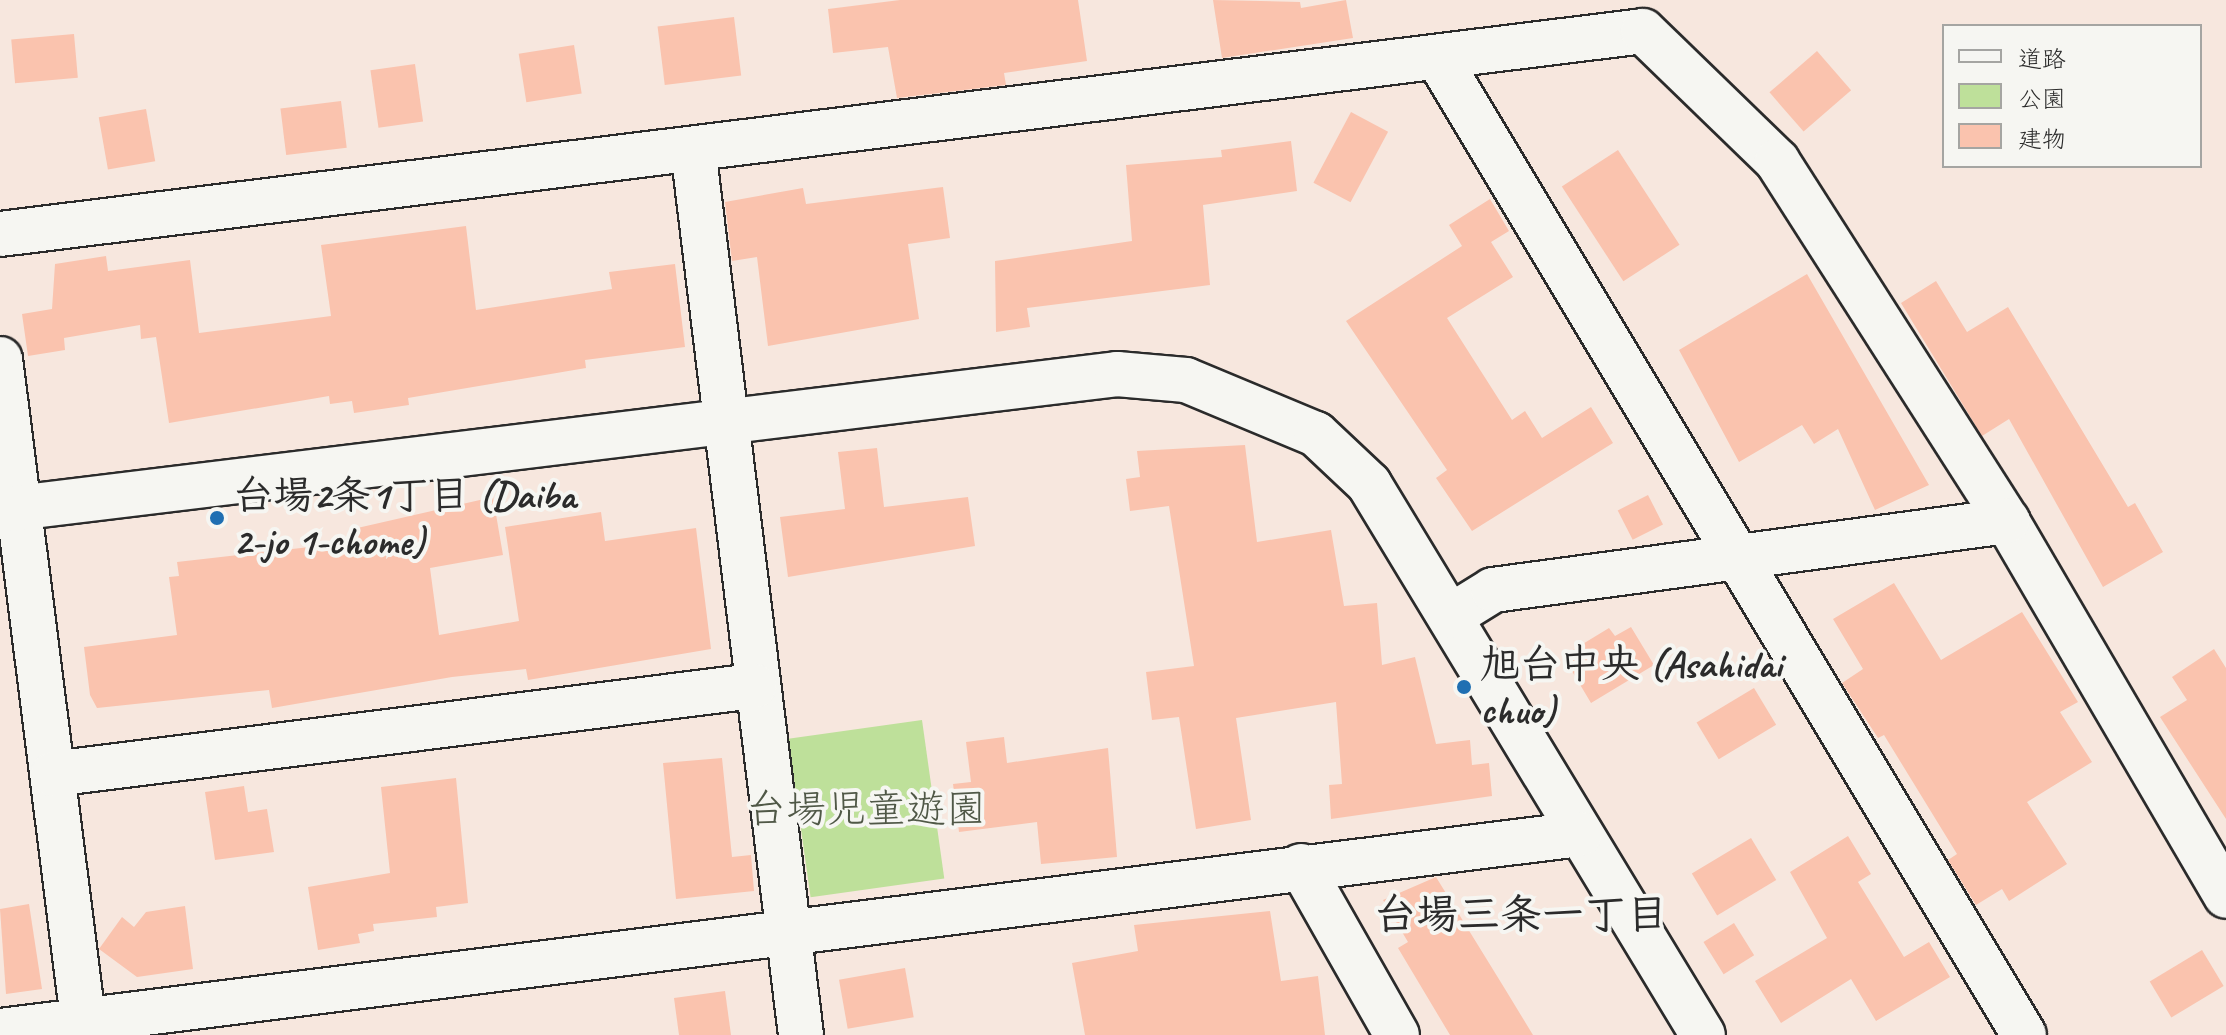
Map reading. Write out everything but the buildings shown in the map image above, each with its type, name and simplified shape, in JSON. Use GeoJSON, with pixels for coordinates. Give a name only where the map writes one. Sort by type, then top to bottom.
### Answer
{"type":"FeatureCollection","features":[{"type":"Feature","properties":{"kind":"street"},"geometry":{"type":"LineString","coordinates":[[0,234],[1643,31],[1777,161],[2007,521],[2226,896]]}},
{"type":"Feature","properties":{"kind":"street"},"geometry":{"type":"LineString","coordinates":[[1438,58],[1733,559],[2024,1035]]}},
{"type":"Feature","properties":{"kind":"street"},"geometry":{"type":"LineString","coordinates":[[693,149],[754,686],[801,1035]]}},
{"type":"Feature","properties":{"kind":"street"},"geometry":{"type":"LineString","coordinates":[[0,359],[10,509],[53,774],[83,1019]]}},
{"type":"Feature","properties":{"kind":"street"},"geometry":{"type":"LineString","coordinates":[[10,509],[724,418],[1117,374],[1186,380],[1316,434],[1369,484],[1703,1035]]}},
{"type":"Feature","properties":{"kind":"street"},"geometry":{"type":"LineString","coordinates":[[1451,616],[1493,590],[2007,521]]}},
{"type":"Feature","properties":{"kind":"street"},"geometry":{"type":"LineString","coordinates":[[53,774],[754,686]]}},
{"type":"Feature","properties":{"kind":"street"},"geometry":{"type":"LineString","coordinates":[[0,1031],[787,928],[1580,834]]}},
{"type":"Feature","properties":{"kind":"street"},"geometry":{"type":"LineString","coordinates":[[1301,866],[1397,1035]]}},
{"type":"Feature","properties":{"kind":"green space","name":"台場児童遊園"},"geometry":{"type":"Polygon","coordinates":[[[922,720],[944,878],[811,897],[788,739],[922,720]]]}},
{"type":"Feature","properties":{"kind":"place","name":"台場2条1丁目 (Daiba 2-jo 1-chome)"},"geometry":{"type":"Point","coordinates":[217,518]}},
{"type":"Feature","properties":{"kind":"place","name":"旭台中央 (Asahidai chuo)"},"geometry":{"type":"Point","coordinates":[1464,687]}},
{"type":"Feature","properties":{"kind":"district","name":"台場三条一丁目"},"geometry":{"type":"Point","coordinates":[1521,915]}}]}
